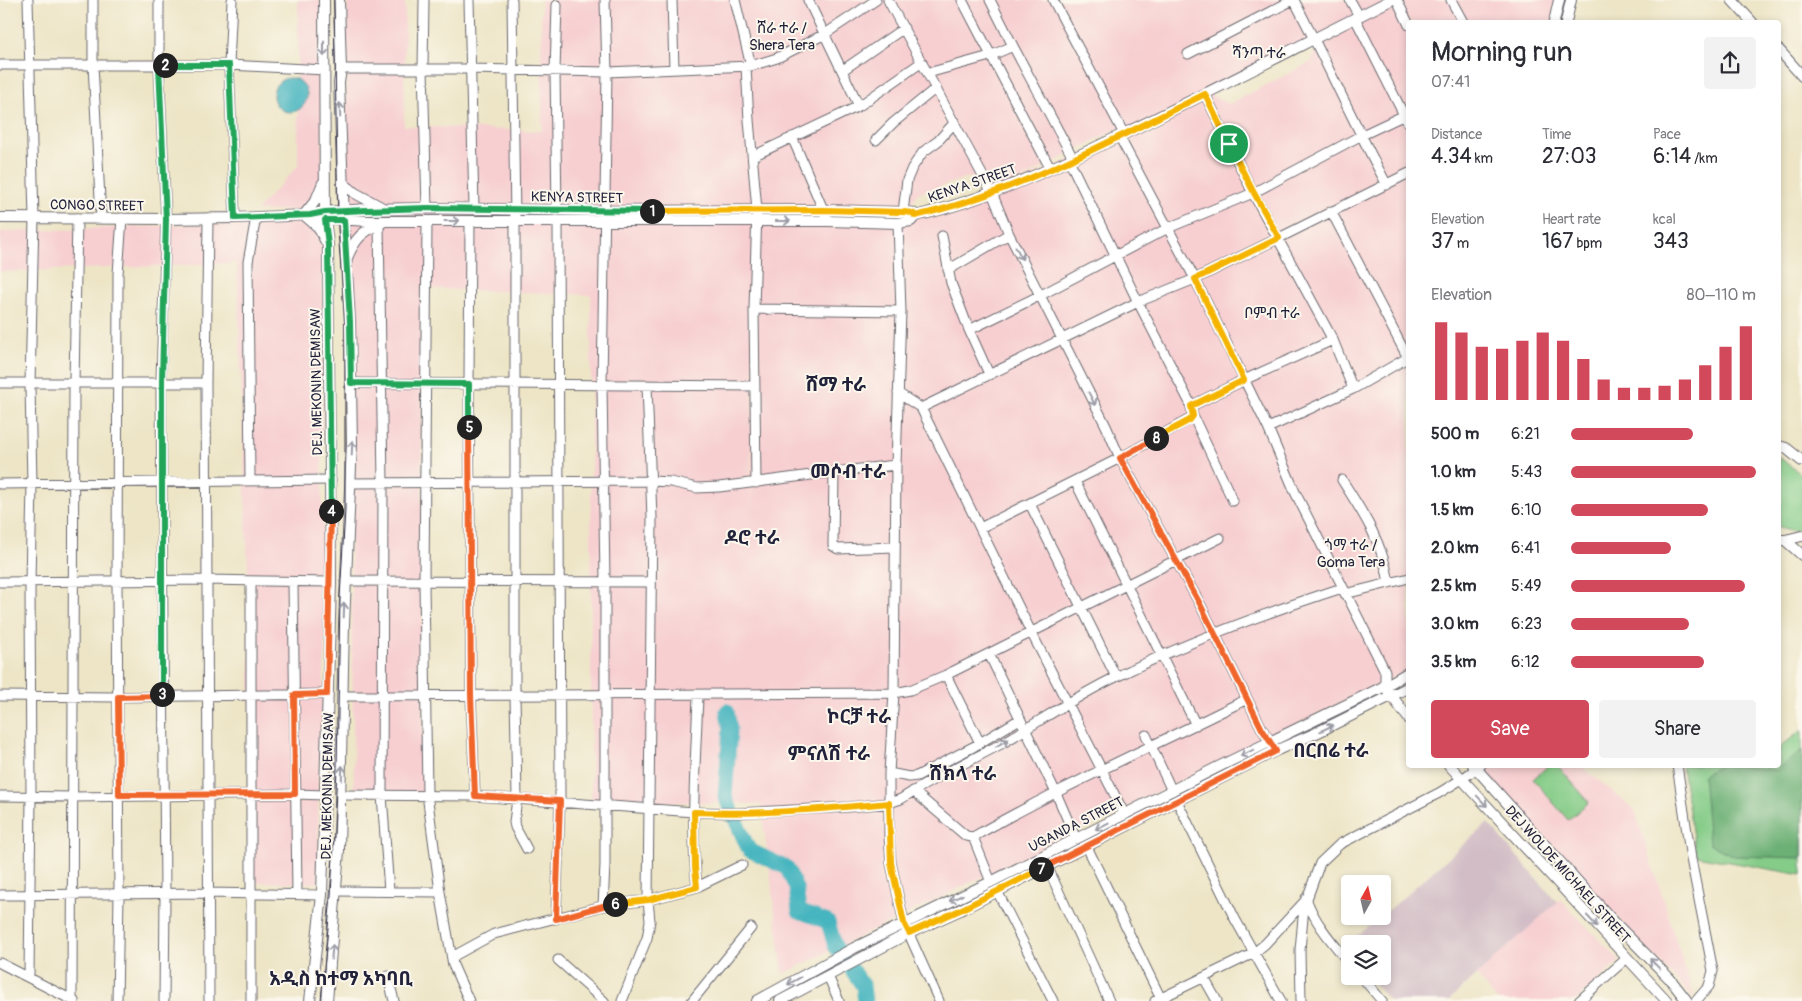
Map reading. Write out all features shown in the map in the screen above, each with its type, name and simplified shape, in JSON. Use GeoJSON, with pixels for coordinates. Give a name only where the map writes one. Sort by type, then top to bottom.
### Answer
{"type":"FeatureCollection","features":[{"type":"Feature","properties":{"kind":"main road","name":"DEJ. MEKONIN DEMISAW"},"geometry":{"type":"LineString","coordinates":[[310,1001],[322,895],[331,582],[328,245],[325,216],[324,0]]}},
{"type":"Feature","properties":{"kind":"main road","name":"DEJ. MEKONIN DEMISAW"},"geometry":{"type":"LineString","coordinates":[[327,1001],[337,891],[341,795],[345,581],[352,434],[339,83],[341,69],[339,0]]}},
{"type":"Feature","properties":{"kind":"main road","name":"KENYA STREET"},"geometry":{"type":"LineString","coordinates":[[344,215],[387,209],[474,208],[515,209],[558,216],[757,216],[824,210],[903,212],[913,213],[915,216],[934,212],[992,193],[1071,159],[1205,94],[1390,0]]}},
{"type":"Feature","properties":{"kind":"main road"},"geometry":{"type":"LineString","coordinates":[[1554,20],[1559,0]]}},
{"type":"Feature","properties":{"kind":"main road"},"geometry":{"type":"LineString","coordinates":[[1566,20],[1571,0]]}},
{"type":"Feature","properties":{"kind":"main road"},"geometry":{"type":"LineString","coordinates":[[1732,0],[1750,20]]}},
{"type":"Feature","properties":{"kind":"main road"},"geometry":{"type":"LineString","coordinates":[[1781,52],[1802,76]]}},
{"type":"Feature","properties":{"kind":"main road"},"geometry":{"type":"LineString","coordinates":[[307,215],[326,177]]}},
{"type":"Feature","properties":{"kind":"main road"},"geometry":{"type":"LineString","coordinates":[[342,182],[355,194],[387,209]]}},
{"type":"Feature","properties":{"kind":"main road"},"geometry":{"type":"LineString","coordinates":[[307,215],[344,215],[382,222],[515,221],[558,216]]}},
{"type":"Feature","properties":{"kind":"main road"},"geometry":{"type":"LineString","coordinates":[[307,215],[318,228],[328,245]]}},
{"type":"Feature","properties":{"kind":"main road","name":"CONGO STREET"},"geometry":{"type":"LineString","coordinates":[[0,218],[166,219],[307,215]]}},
{"type":"Feature","properties":{"kind":"main road"},"geometry":{"type":"LineString","coordinates":[[757,216],[898,223],[911,221],[915,216]]}},
{"type":"Feature","properties":{"kind":"main road"},"geometry":{"type":"LineString","coordinates":[[346,259],[360,236],[382,222]]}},
{"type":"Feature","properties":{"kind":"main road"},"geometry":{"type":"LineString","coordinates":[[1781,447],[1786,448],[1802,461]]}},
{"type":"Feature","properties":{"kind":"main road"},"geometry":{"type":"LineString","coordinates":[[1782,540],[1802,536]]}},
{"type":"Feature","properties":{"kind":"main road"},"geometry":{"type":"LineString","coordinates":[[1782,540],[1802,555]]}},
{"type":"Feature","properties":{"kind":"main road","name":"UGANDA STREET"},"geometry":{"type":"LineString","coordinates":[[757,1001],[854,948],[991,882],[1406,674]]}},
{"type":"Feature","properties":{"kind":"main road"},"geometry":{"type":"LineString","coordinates":[[1399,678],[1406,687]]}},
{"type":"Feature","properties":{"kind":"main road"},"geometry":{"type":"LineString","coordinates":[[1385,686],[1406,714]]}},
{"type":"Feature","properties":{"kind":"main road","name":"UGANDA STREET"},"geometry":{"type":"LineString","coordinates":[[780,1001],[909,933],[1087,847],[1276,751],[1391,696],[1406,691]]}},
{"type":"Feature","properties":{"kind":"main road","name":"DEJ WOLDE MICHAEL STREET"},"geometry":{"type":"LineString","coordinates":[[1452,768],[1666,1001]]}},
{"type":"Feature","properties":{"kind":"main road","name":"DEJ WOLDE MICHAEL STREET"},"geometry":{"type":"LineString","coordinates":[[1478,768],[1614,922],[1674,984],[1687,1001]]}},
{"type":"Feature","properties":{"kind":"main road"},"geometry":{"type":"LineString","coordinates":[[1551,877],[1565,867]]}},
{"type":"Feature","properties":{"kind":"street"},"geometry":{"type":"LineString","coordinates":[[28,0],[34,218],[30,385],[32,484],[29,977]]}},
{"type":"Feature","properties":{"kind":"street"},"geometry":{"type":"LineString","coordinates":[[93,0],[93,65],[102,218]]}},
{"type":"Feature","properties":{"kind":"street"},"geometry":{"type":"LineString","coordinates":[[159,0],[159,66],[166,219],[162,382],[164,1001]]}},
{"type":"Feature","properties":{"kind":"street"},"geometry":{"type":"LineString","coordinates":[[232,0],[229,65],[235,218]]}},
{"type":"Feature","properties":{"kind":"street"},"geometry":{"type":"LineString","coordinates":[[424,0],[423,70],[427,208]]}},
{"type":"Feature","properties":{"kind":"street"},"geometry":{"type":"LineString","coordinates":[[469,0],[469,69],[474,208]]}},
{"type":"Feature","properties":{"kind":"street"},"geometry":{"type":"LineString","coordinates":[[512,0],[515,209],[514,582],[517,799],[514,827],[527,849]]}},
{"type":"Feature","properties":{"kind":"street"},"geometry":{"type":"LineString","coordinates":[[603,906],[605,582],[602,385],[607,72],[605,0]]}},
{"type":"Feature","properties":{"kind":"street"},"geometry":{"type":"LineString","coordinates":[[672,0],[674,68]]}},
{"type":"Feature","properties":{"kind":"street"},"geometry":{"type":"LineString","coordinates":[[735,0],[749,67],[749,120],[757,216],[754,309],[756,483]]}},
{"type":"Feature","properties":{"kind":"street"},"geometry":{"type":"LineString","coordinates":[[808,0],[859,106]]}},
{"type":"Feature","properties":{"kind":"street"},"geometry":{"type":"LineString","coordinates":[[341,69],[607,72],[674,68],[749,67],[777,58],[825,34],[876,0]]}},
{"type":"Feature","properties":{"kind":"street"},"geometry":{"type":"LineString","coordinates":[[888,0],[992,193],[1009,234],[1106,426],[1120,458],[1214,632],[1262,729],[1276,751]]}},
{"type":"Feature","properties":{"kind":"street"},"geometry":{"type":"LineString","coordinates":[[962,0],[1050,168]]}},
{"type":"Feature","properties":{"kind":"street"},"geometry":{"type":"LineString","coordinates":[[990,0],[1071,159],[1138,302],[1191,406],[1193,416],[1233,501]]}},
{"type":"Feature","properties":{"kind":"street"},"geometry":{"type":"LineString","coordinates":[[1053,0],[1195,279],[1268,428],[1295,492],[1385,671],[1385,686]]}},
{"type":"Feature","properties":{"kind":"street"},"geometry":{"type":"LineString","coordinates":[[1188,54],[1294,0],[1360,136],[1387,185]]}},
{"type":"Feature","properties":{"kind":"street"},"geometry":{"type":"LineString","coordinates":[[969,330],[1041,295],[1168,228],[1254,193],[1360,136],[1406,114],[1350,0]]}},
{"type":"Feature","properties":{"kind":"street"},"geometry":{"type":"LineString","coordinates":[[1397,0],[1407,20]]}},
{"type":"Feature","properties":{"kind":"street"},"geometry":{"type":"LineString","coordinates":[[1451,0],[1462,20]]}},
{"type":"Feature","properties":{"kind":"street"},"geometry":{"type":"LineString","coordinates":[[556,919],[560,801],[560,384],[555,71],[557,5]]}},
{"type":"Feature","properties":{"kind":"street"},"geometry":{"type":"LineString","coordinates":[[843,70],[904,28]]}},
{"type":"Feature","properties":{"kind":"street"},"geometry":{"type":"LineString","coordinates":[[928,73],[990,56],[1013,46]]}},
{"type":"Feature","properties":{"kind":"street"},"geometry":{"type":"LineString","coordinates":[[752,156],[859,106],[922,62]]}},
{"type":"Feature","properties":{"kind":"street"},"geometry":{"type":"LineString","coordinates":[[0,65],[229,65],[324,70]]}},
{"type":"Feature","properties":{"kind":"street"},"geometry":{"type":"LineString","coordinates":[[876,140],[893,123],[936,88]]}},
{"type":"Feature","properties":{"kind":"street"},"geometry":{"type":"LineString","coordinates":[[1205,94],[1254,193],[1333,340],[1353,389]]}},
{"type":"Feature","properties":{"kind":"street"},"geometry":{"type":"LineString","coordinates":[[903,212],[908,180],[912,168],[923,152],[938,140],[955,122]]}},
{"type":"Feature","properties":{"kind":"street"},"geometry":{"type":"LineString","coordinates":[[792,138],[828,221]]}},
{"type":"Feature","properties":{"kind":"street"},"geometry":{"type":"LineString","coordinates":[[921,408],[1138,302],[1195,279],[1331,210],[1406,175]]}},
{"type":"Feature","properties":{"kind":"street"},"geometry":{"type":"LineString","coordinates":[[1331,210],[1406,353]]}},
{"type":"Feature","properties":{"kind":"street"},"geometry":{"type":"LineString","coordinates":[[250,480],[248,262],[256,217]]}},
{"type":"Feature","properties":{"kind":"street"},"geometry":{"type":"LineString","coordinates":[[0,963],[73,1001],[74,384],[77,218]]}},
{"type":"Feature","properties":{"kind":"street"},"geometry":{"type":"LineString","coordinates":[[117,1001],[119,795],[117,384],[118,274],[122,218]]}},
{"type":"Feature","properties":{"kind":"street"},"geometry":{"type":"LineString","coordinates":[[208,218],[206,383],[209,1001]]}},
{"type":"Feature","properties":{"kind":"street"},"geometry":{"type":"LineString","coordinates":[[427,221],[424,384],[427,794],[440,892],[453,965],[468,1001]]}},
{"type":"Feature","properties":{"kind":"street"},"geometry":{"type":"LineString","coordinates":[[470,221],[471,695],[475,796]]}},
{"type":"Feature","properties":{"kind":"street"},"geometry":{"type":"LineString","coordinates":[[382,222],[382,795],[389,891]]}},
{"type":"Feature","properties":{"kind":"street"},"geometry":{"type":"LineString","coordinates":[[898,223],[900,311],[896,465],[894,693],[889,773],[891,863],[904,923],[939,1001]]}},
{"type":"Feature","properties":{"kind":"street"},"geometry":{"type":"LineString","coordinates":[[948,270],[1009,234]]}},
{"type":"Feature","properties":{"kind":"street"},"geometry":{"type":"LineString","coordinates":[[942,236],[951,283],[969,330],[989,374]]}},
{"type":"Feature","properties":{"kind":"street"},"geometry":{"type":"LineString","coordinates":[[754,309],[900,311]]}},
{"type":"Feature","properties":{"kind":"street"},"geometry":{"type":"LineString","coordinates":[[1191,406],[1333,340]]}},
{"type":"Feature","properties":{"kind":"street"},"geometry":{"type":"LineString","coordinates":[[1268,428],[1353,389],[1406,358]]}},
{"type":"Feature","properties":{"kind":"street"},"geometry":{"type":"LineString","coordinates":[[0,384],[206,383]]}},
{"type":"Feature","properties":{"kind":"street"},"geometry":{"type":"LineString","coordinates":[[351,383],[754,386]]}},
{"type":"Feature","properties":{"kind":"street"},"geometry":{"type":"LineString","coordinates":[[622,1001],[647,938],[650,921],[648,900],[651,481],[647,385]]}},
{"type":"Feature","properties":{"kind":"street"},"geometry":{"type":"LineString","coordinates":[[898,393],[921,408],[1067,704],[1125,815]]}},
{"type":"Feature","properties":{"kind":"street"},"geometry":{"type":"LineString","coordinates":[[980,528],[1120,458],[1190,420],[1193,416]]}},
{"type":"Feature","properties":{"kind":"street"},"geometry":{"type":"LineString","coordinates":[[350,483],[651,481],[670,482],[696,488],[719,488],[896,465]]}},
{"type":"Feature","properties":{"kind":"street"},"geometry":{"type":"LineString","coordinates":[[834,472],[833,546],[838,549],[895,547]]}},
{"type":"Feature","properties":{"kind":"street"},"geometry":{"type":"LineString","coordinates":[[0,484],[331,480]]}},
{"type":"Feature","properties":{"kind":"street"},"geometry":{"type":"LineString","coordinates":[[1342,480],[1377,540],[1386,565],[1389,583]]}},
{"type":"Feature","properties":{"kind":"street"},"geometry":{"type":"LineString","coordinates":[[1075,481],[1196,725]]}},
{"type":"Feature","properties":{"kind":"street"},"geometry":{"type":"LineString","coordinates":[[1030,504],[1116,677]]}},
{"type":"Feature","properties":{"kind":"street"},"geometry":{"type":"LineString","coordinates":[[342,696],[894,693],[910,690],[946,675],[1220,538]]}},
{"type":"Feature","properties":{"kind":"street"},"geometry":{"type":"LineString","coordinates":[[341,795],[427,794],[475,796],[722,813],[816,809],[889,803],[901,799],[1116,677],[1214,632],[1278,608],[1344,591],[1406,579]]}},
{"type":"Feature","properties":{"kind":"street"},"geometry":{"type":"LineString","coordinates":[[0,582],[207,580],[331,582]]}},
{"type":"Feature","properties":{"kind":"street"},"geometry":{"type":"LineString","coordinates":[[251,581],[251,1001]]}},
{"type":"Feature","properties":{"kind":"street"},"geometry":{"type":"LineString","coordinates":[[345,581],[651,582]]}},
{"type":"Feature","properties":{"kind":"street"},"geometry":{"type":"LineString","coordinates":[[293,582],[297,894]]}},
{"type":"Feature","properties":{"kind":"street"},"geometry":{"type":"LineString","coordinates":[[989,654],[1076,839]]}},
{"type":"Feature","properties":{"kind":"street"},"geometry":{"type":"LineString","coordinates":[[1385,671],[1399,678]]}},
{"type":"Feature","properties":{"kind":"street"},"geometry":{"type":"LineString","coordinates":[[946,675],[977,745],[978,756]]}},
{"type":"Feature","properties":{"kind":"street"},"geometry":{"type":"LineString","coordinates":[[0,696],[118,697],[327,694]]}},
{"type":"Feature","properties":{"kind":"street"},"geometry":{"type":"LineString","coordinates":[[697,887],[694,812],[698,695]]}},
{"type":"Feature","properties":{"kind":"street"},"geometry":{"type":"LineString","coordinates":[[914,777],[916,789],[966,836],[973,838],[1014,814],[1102,769],[1247,699]]}},
{"type":"Feature","properties":{"kind":"street"},"geometry":{"type":"LineString","coordinates":[[889,773],[914,777],[977,745],[1020,719]]}},
{"type":"Feature","properties":{"kind":"street"},"geometry":{"type":"LineString","coordinates":[[1146,736],[1172,791]]}},
{"type":"Feature","properties":{"kind":"street"},"geometry":{"type":"LineString","coordinates":[[1301,1001],[1300,950],[1306,900],[1320,863],[1340,844],[1462,780],[1474,768]]}},
{"type":"Feature","properties":{"kind":"street"},"geometry":{"type":"LineString","coordinates":[[1678,768],[1691,859],[1713,971],[1709,986],[1696,1001]]}},
{"type":"Feature","properties":{"kind":"street"},"geometry":{"type":"LineString","coordinates":[[0,796],[325,795]]}},
{"type":"Feature","properties":{"kind":"street"},"geometry":{"type":"LineString","coordinates":[[1177,801],[1231,911],[1281,1001]]}},
{"type":"Feature","properties":{"kind":"street"},"geometry":{"type":"LineString","coordinates":[[973,838],[991,882]]}},
{"type":"Feature","properties":{"kind":"street"},"geometry":{"type":"LineString","coordinates":[[1087,847],[1159,1000],[1254,953],[1306,900]]}},
{"type":"Feature","properties":{"kind":"street"},"geometry":{"type":"LineString","coordinates":[[452,956],[494,934],[603,906],[648,900],[697,887],[742,865]]}},
{"type":"Feature","properties":{"kind":"street"},"geometry":{"type":"LineString","coordinates":[[1047,866],[1109,1001]]}},
{"type":"Feature","properties":{"kind":"street"},"geometry":{"type":"LineString","coordinates":[[337,891],[440,892]]}},
{"type":"Feature","properties":{"kind":"street"},"geometry":{"type":"LineString","coordinates":[[997,891],[1053,1001]]}},
{"type":"Feature","properties":{"kind":"street"},"geometry":{"type":"LineString","coordinates":[[0,895],[165,895],[208,893],[322,895]]}},
{"type":"Feature","properties":{"kind":"street"},"geometry":{"type":"LineString","coordinates":[[1306,900],[1322,930],[1341,953]]}},
{"type":"Feature","properties":{"kind":"street"},"geometry":{"type":"LineString","coordinates":[[692,1001],[751,928]]}},
{"type":"Feature","properties":{"kind":"street"},"geometry":{"type":"LineString","coordinates":[[1580,1001],[1627,958]]}},
{"type":"Feature","properties":{"kind":"street"},"geometry":{"type":"LineString","coordinates":[[558,960],[604,1001]]}},
{"type":"Feature","properties":{"kind":"street"},"geometry":{"type":"LineString","coordinates":[[833,974],[839,1001]]}},
{"type":"Feature","properties":{"kind":"street"},"geometry":{"type":"LineString","coordinates":[[388,976],[394,1001]]}},
{"type":"Feature","properties":{"kind":"street"},"geometry":{"type":"LineString","coordinates":[[1204,978],[1217,1001]]}},
{"type":"Feature","properties":{"kind":"street"},"geometry":{"type":"LineString","coordinates":[[1369,985],[1382,1001]]}},
{"type":"Feature","properties":{"kind":"shaded area"},"geometry":{"type":"Polygon","coordinates":[[[298,0],[321,0],[323,209],[256,211],[298,166],[298,0]]]}},
{"type":"Feature","properties":{"kind":"shaded area"},"geometry":{"type":"Polygon","coordinates":[[[347,0],[405,0],[404,126],[542,131],[541,0],[1558,0],[1553,20],[1406,20],[1406,671],[783,974],[761,804],[591,800],[591,295],[421,288],[423,796],[354,792],[346,220],[383,216],[346,211],[347,0]],[[1320,39],[1210,95],[1229,104],[1311,62],[1320,39]],[[1117,129],[1006,187],[1124,136],[1117,129]],[[970,177],[918,193],[902,217],[683,216],[757,218],[750,467],[753,536],[751,468],[758,218],[902,220],[999,195],[970,177]]]}},
{"type":"Feature","properties":{"kind":"shaded area"},"geometry":{"type":"Polygon","coordinates":[[[311,220],[323,222],[322,470],[325,656],[318,781],[319,883],[253,882],[249,603],[237,263],[0,272],[0,232],[311,220]]]}},
{"type":"Feature","properties":{"kind":"shaded area"},"geometry":{"type":"Polygon","coordinates":[[[1484,768],[1584,768],[1635,810],[1695,1000],[1568,865],[1482,770],[1484,768]]]}},
{"type":"Feature","properties":{"kind":"shaded area"},"geometry":{"type":"Polygon","coordinates":[[[1488,823],[1557,902],[1448,1001],[1390,1001],[1375,985],[1391,985],[1391,935],[1358,935],[1371,925],[1391,925],[1391,908],[1488,823]]]}},
{"type":"Feature","properties":{"kind":"shaded area"},"geometry":{"type":"Polygon","coordinates":[[[1560,899],[1620,961],[1575,1001],[1498,1001],[1476,975],[1560,899]]]}},
{"type":"Feature","properties":{"kind":"green space"},"geometry":{"type":"Polygon","coordinates":[[[1781,459],[1802,475],[1802,528],[1794,531],[1781,528],[1781,459]]]}},
{"type":"Feature","properties":{"kind":"green space"},"geometry":{"type":"Polygon","coordinates":[[[1802,730],[1802,875],[1696,856],[1682,768],[1781,768],[1781,746],[1802,730]]]}},
{"type":"Feature","properties":{"kind":"green space"},"geometry":{"type":"Polygon","coordinates":[[[1802,750],[1802,858],[1734,856],[1709,844],[1703,775],[1716,768],[1777,770],[1802,750]]]}},
{"type":"Feature","properties":{"kind":"green space"},"geometry":{"type":"Polygon","coordinates":[[[1546,768],[1560,768],[1589,802],[1568,820],[1533,779],[1546,768]]]}},
{"type":"Feature","properties":{"kind":"water"},"geometry":{"type":"Polygon","coordinates":[[[290,78],[302,83],[307,95],[302,107],[290,112],[278,107],[273,95],[278,83],[290,78]]]}},
{"type":"Feature","properties":{"kind":"waterway"},"geometry":{"type":"LineString","coordinates":[[727,711],[730,729],[725,797],[749,850],[787,868],[796,888],[799,911],[828,922],[835,946],[863,986],[865,1001]]}},
{"type":"Feature","properties":{"kind":"tram line"},"geometry":{"type":"LineString","coordinates":[[321,1001],[331,896],[337,769],[340,597],[345,510],[345,322],[338,229],[334,0]]}},
{"type":"Feature","properties":{"kind":"district","name":"ሸራ ተራ / Shera Tera"},"geometry":{"type":"Point","coordinates":[782,36]}},
{"type":"Feature","properties":{"kind":"district","name":"ሻንጣ ተራ"},"geometry":{"type":"Point","coordinates":[1259,53]}},
{"type":"Feature","properties":{"kind":"district","name":"ቦምብ ተራ"},"geometry":{"type":"Point","coordinates":[1272,313]}},
{"type":"Feature","properties":{"kind":"district","name":"ሸማ ተራ"},"geometry":{"type":"Point","coordinates":[836,384]}},
{"type":"Feature","properties":{"kind":"district","name":"መሶብ ተራ"},"geometry":{"type":"Point","coordinates":[848,471]}},
{"type":"Feature","properties":{"kind":"district","name":"ዶሮ ተራ"},"geometry":{"type":"Point","coordinates":[752,537]}},
{"type":"Feature","properties":{"kind":"district","name":"ጎማ ተራ / Goma Tera"},"geometry":{"type":"Point","coordinates":[1351,554]}},
{"type":"Feature","properties":{"kind":"district","name":"ኮርቻ ተራ"},"geometry":{"type":"Point","coordinates":[859,716]}},
{"type":"Feature","properties":{"kind":"district","name":"በርበሬ ተራ"},"geometry":{"type":"Point","coordinates":[1331,750]}},
{"type":"Feature","properties":{"kind":"district","name":"ምናለሽ ተራ"},"geometry":{"type":"Point","coordinates":[829,753]}},
{"type":"Feature","properties":{"kind":"district","name":"ሸክላ ተራ"},"geometry":{"type":"Point","coordinates":[963,773]}},
{"type":"Feature","properties":{"kind":"district","name":"አዲስ ከተማ አካባቢ"},"geometry":{"type":"Point","coordinates":[341,978]}},
{"type":"Feature","properties":{"kind":"route"},"geometry":{"type":"LineString","coordinates":[[229,65],[235,218],[427,208],[605,212],[824,210],[903,212],[913,213],[915,216],[934,212],[992,193],[1073,158],[1205,94],[1229,144],[1279,238],[1195,279],[1244,380],[1191,406],[1193,416],[1190,420],[1120,458],[1200,604],[1262,729],[1276,751],[1017,882],[909,933],[904,923],[891,863],[889,803],[738,813],[694,812],[697,887],[648,900],[603,906],[556,919],[560,801],[475,796],[471,695],[469,384],[351,383],[350,322],[344,220],[325,220],[328,245],[331,480],[331,582],[327,694],[294,695],[295,794],[119,795],[118,697],[162,696],[162,382],[166,216],[159,66],[229,65]]}}]}
